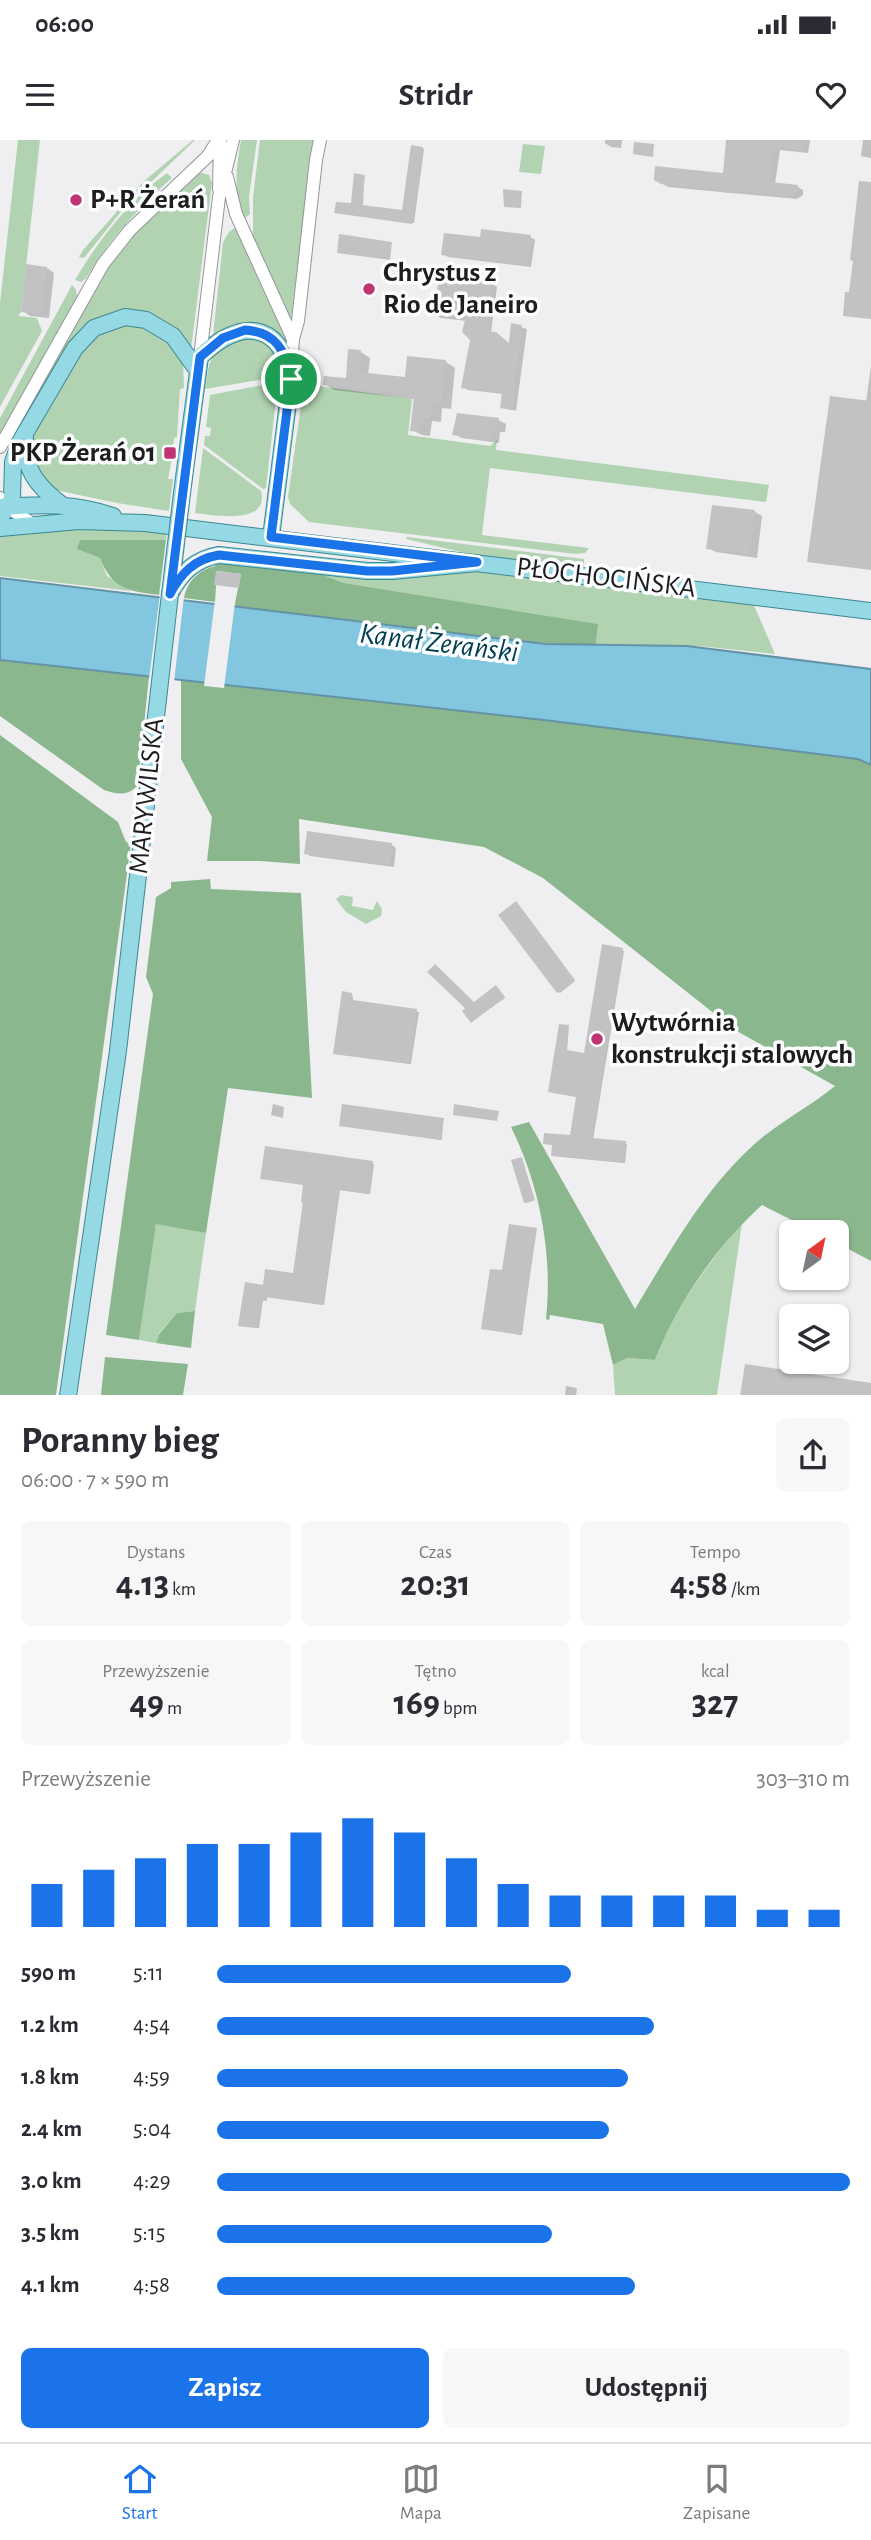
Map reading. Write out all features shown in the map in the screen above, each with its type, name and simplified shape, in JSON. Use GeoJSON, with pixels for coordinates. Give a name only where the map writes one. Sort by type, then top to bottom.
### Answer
{"type":"FeatureCollection","features":[{"type":"Feature","properties":{"kind":"main road"},"geometry":{"type":"LineString","coordinates":[[2,507],[13,491],[15,453],[75,348],[94,328],[104,322],[136,317],[157,324],[173,336],[199,364],[223,338],[237,332],[254,331],[272,339],[286,355],[291,379],[271,537]]}},
{"type":"Feature","properties":{"kind":"main road","name":"MARYWILSKA"},"geometry":{"type":"LineString","coordinates":[[68,1395],[118,1051],[199,364]]}},
{"type":"Feature","properties":{"kind":"main road"},"geometry":{"type":"LineString","coordinates":[[25,433],[25,456],[31,474],[42,489],[62,505]]}},
{"type":"Feature","properties":{"kind":"main road","name":"PŁOCHOCIŃSKA"},"geometry":{"type":"LineString","coordinates":[[2,507],[62,505],[89,508],[132,522]]}},
{"type":"Feature","properties":{"kind":"main road","name":"PŁOCHOCIŃSKA"},"geometry":{"type":"LineString","coordinates":[[0,528],[66,522],[132,522],[871,611]]}},
{"type":"Feature","properties":{"kind":"main road"},"geometry":{"type":"LineString","coordinates":[[170,594],[188,568],[211,556],[228,555],[314,566],[392,571],[477,562]]}},
{"type":"Feature","properties":{"kind":"street","name":"MARYWILSKA"},"geometry":{"type":"LineString","coordinates":[[199,364],[219,197],[219,140]]}},
{"type":"Feature","properties":{"kind":"street"},"geometry":{"type":"LineString","coordinates":[[0,459],[2,444],[103,264],[130,229],[208,156],[219,140]]}},
{"type":"Feature","properties":{"kind":"street","name":"MARYWILSKA"},"geometry":{"type":"LineString","coordinates":[[219,197],[233,140]]}},
{"type":"Feature","properties":{"kind":"street"},"geometry":{"type":"LineString","coordinates":[[291,379],[293,339],[299,321],[320,140]]}},
{"type":"Feature","properties":{"kind":"street"},"geometry":{"type":"LineString","coordinates":[[227,173],[236,214],[293,339]]}},
{"type":"Feature","properties":{"kind":"street"},"geometry":{"type":"LineString","coordinates":[[2,507],[36,526]]}},
{"type":"Feature","properties":{"kind":"green space"},"geometry":{"type":"Polygon","coordinates":[[[18,140],[40,140],[21,312],[18,316],[37,318],[42,331],[0,407],[0,303],[18,140]]]}},
{"type":"Feature","properties":{"kind":"green space"},"geometry":{"type":"Polygon","coordinates":[[[193,140],[124,208],[84,258],[79,257],[143,182],[193,140]]]}},
{"type":"Feature","properties":{"kind":"green space"},"geometry":{"type":"Polygon","coordinates":[[[241,140],[257,140],[249,197],[250,214],[244,219],[236,180],[241,140]]]}},
{"type":"Feature","properties":{"kind":"green space"},"geometry":{"type":"Polygon","coordinates":[[[260,140],[314,140],[291,319],[253,239],[253,197],[260,140]]]}},
{"type":"Feature","properties":{"kind":"green space"},"geometry":{"type":"Polygon","coordinates":[[[523,144],[545,146],[541,174],[519,172],[523,144]]]}},
{"type":"Feature","properties":{"kind":"green space"},"geometry":{"type":"Polygon","coordinates":[[[199,172],[209,175],[212,183],[191,349],[154,317],[77,336],[8,488],[4,489],[5,460],[9,445],[104,272],[127,241],[199,172]]]}},
{"type":"Feature","properties":{"kind":"green space"},"geometry":{"type":"Polygon","coordinates":[[[167,173],[172,178],[125,225],[86,278],[81,282],[75,280],[116,222],[140,195],[167,173]]]}},
{"type":"Feature","properties":{"kind":"green space"},"geometry":{"type":"Polygon","coordinates":[[[236,227],[288,339],[286,343],[273,334],[213,336],[223,242],[236,227]]]}},
{"type":"Feature","properties":{"kind":"green space"},"geometry":{"type":"Polygon","coordinates":[[[72,285],[77,296],[0,437],[0,418],[72,285]]]}},
{"type":"Feature","properties":{"kind":"green space"},"geometry":{"type":"Polygon","coordinates":[[[131,322],[163,334],[183,359],[184,388],[180,389],[177,437],[174,438],[173,450],[168,449],[167,457],[172,458],[168,479],[173,479],[169,511],[46,488],[36,475],[30,439],[83,345],[100,330],[131,322]]]}},
{"type":"Feature","properties":{"kind":"green space"},"geometry":{"type":"Polygon","coordinates":[[[237,337],[257,340],[270,346],[278,357],[284,376],[205,389],[212,358],[237,337]]]}},
{"type":"Feature","properties":{"kind":"green space"},"geometry":{"type":"Polygon","coordinates":[[[278,382],[266,488],[263,489],[204,445],[205,436],[210,436],[211,428],[206,427],[210,395],[278,382]]]}},
{"type":"Feature","properties":{"kind":"green space"},"geometry":{"type":"Polygon","coordinates":[[[304,384],[412,399],[408,435],[490,446],[497,440],[496,450],[769,485],[766,502],[490,468],[482,535],[589,548],[585,553],[575,554],[309,522],[290,504],[288,497],[304,384]]]}},
{"type":"Feature","properties":{"kind":"green space"},"geometry":{"type":"Polygon","coordinates":[[[203,448],[261,491],[261,502],[257,509],[238,516],[195,513],[203,448]]]}},
{"type":"Feature","properties":{"kind":"green space"},"geometry":{"type":"Polygon","coordinates":[[[85,525],[167,532],[166,540],[80,541],[78,549],[100,558],[107,576],[131,591],[0,576],[0,534],[85,525]]]}},
{"type":"Feature","properties":{"kind":"green space"},"geometry":{"type":"Polygon","coordinates":[[[406,539],[584,559],[584,566],[579,569],[482,557],[406,539]]]}},
{"type":"Feature","properties":{"kind":"green space"},"geometry":{"type":"Polygon","coordinates":[[[80,540],[166,540],[159,595],[122,587],[110,576],[100,558],[77,549],[80,540]]]}},
{"type":"Feature","properties":{"kind":"green space"},"geometry":{"type":"Polygon","coordinates":[[[216,562],[313,571],[344,583],[598,624],[595,649],[234,608],[241,574],[217,571],[215,602],[184,598],[195,577],[215,566],[216,562]]]}},
{"type":"Feature","properties":{"kind":"green space"},"geometry":{"type":"Polygon","coordinates":[[[470,570],[753,603],[775,654],[699,646],[595,646],[597,624],[344,583],[313,571],[470,570]]]}},
{"type":"Feature","properties":{"kind":"green space"},"geometry":{"type":"Polygon","coordinates":[[[0,660],[149,676],[138,784],[135,788],[123,793],[104,790],[0,716],[0,660]]]}},
{"type":"Feature","properties":{"kind":"green space"},"geometry":{"type":"Polygon","coordinates":[[[181,679],[858,759],[871,765],[871,1261],[849,1249],[849,1220],[791,1220],[762,1205],[730,1238],[700,1276],[674,1318],[655,1360],[627,1358],[613,1365],[603,1324],[550,1315],[549,1320],[546,1319],[548,1270],[542,1221],[530,1173],[511,1127],[529,1122],[635,1309],[692,1217],[725,1174],[764,1136],[835,1086],[735,1030],[543,878],[484,847],[299,819],[300,864],[207,861],[212,817],[181,759],[181,679]]]}},
{"type":"Feature","properties":{"kind":"green space"},"geometry":{"type":"Polygon","coordinates":[[[0,735],[118,822],[126,842],[131,844],[56,1395],[0,1395],[0,735]]]}},
{"type":"Feature","properties":{"kind":"green space"},"geometry":{"type":"Polygon","coordinates":[[[210,879],[211,889],[301,893],[312,1098],[228,1088],[206,1233],[156,1224],[139,1340],[106,1335],[153,994],[146,977],[156,897],[171,888],[171,882],[210,879]]]}},
{"type":"Feature","properties":{"kind":"green space"},"geometry":{"type":"Polygon","coordinates":[[[341,895],[353,897],[352,906],[373,910],[377,901],[382,909],[381,916],[366,924],[346,912],[336,899],[341,895]]]}},
{"type":"Feature","properties":{"kind":"green space"},"geometry":{"type":"Polygon","coordinates":[[[156,1223],[206,1233],[195,1311],[177,1313],[159,1333],[156,1343],[139,1340],[156,1223]]]}},
{"type":"Feature","properties":{"kind":"green space"},"geometry":{"type":"Polygon","coordinates":[[[742,1223],[717,1395],[615,1395],[613,1365],[627,1358],[655,1360],[672,1323],[693,1288],[742,1223]]]}},
{"type":"Feature","properties":{"kind":"green space"},"geometry":{"type":"Polygon","coordinates":[[[195,1311],[191,1348],[156,1343],[159,1334],[177,1313],[195,1311]]]}},
{"type":"Feature","properties":{"kind":"green space"},"geometry":{"type":"Polygon","coordinates":[[[105,1357],[188,1364],[183,1395],[101,1395],[105,1357]]]}},
{"type":"Feature","properties":{"kind":"water","name":"Kanał Żerański"},"geometry":{"type":"Polygon","coordinates":[[[0,578],[546,644],[687,646],[871,669],[871,765],[858,759],[544,720],[0,660],[0,578]]]}},
{"type":"Feature","properties":{"kind":"pier"},"geometry":{"type":"Polygon","coordinates":[[[160,594],[184,597],[174,682],[149,679],[160,594]]]}},
{"type":"Feature","properties":{"kind":"pier"},"geometry":{"type":"Polygon","coordinates":[[[215,600],[235,603],[224,688],[204,686],[215,600]]]}},
{"type":"Feature","properties":{"kind":"building"},"geometry":{"type":"Polygon","coordinates":[[[726,140],[804,140],[802,151],[774,148],[770,182],[798,185],[797,192],[790,197],[730,190],[730,193],[661,184],[654,180],[655,166],[723,173],[726,140]]]}},
{"type":"Feature","properties":{"kind":"building"},"geometry":{"type":"Polygon","coordinates":[[[634,142],[654,144],[653,157],[633,154],[634,142]]]}},
{"type":"Feature","properties":{"kind":"building"},"geometry":{"type":"Polygon","coordinates":[[[411,145],[423,147],[412,224],[334,213],[336,202],[351,203],[354,173],[365,175],[362,205],[402,210],[411,145]]]}},
{"type":"Feature","properties":{"kind":"building"},"geometry":{"type":"Polygon","coordinates":[[[859,181],[871,182],[871,319],[843,316],[845,292],[849,292],[853,261],[850,260],[859,181]]]}},
{"type":"Feature","properties":{"kind":"building"},"geometry":{"type":"Polygon","coordinates":[[[503,189],[522,191],[521,208],[504,207],[503,189]]]}},
{"type":"Feature","properties":{"kind":"building"},"geometry":{"type":"Polygon","coordinates":[[[481,229],[531,235],[527,266],[441,255],[444,233],[480,237],[481,229]]]}},
{"type":"Feature","properties":{"kind":"building"},"geometry":{"type":"Polygon","coordinates":[[[339,234],[392,242],[390,260],[337,253],[339,234]]]}},
{"type":"Feature","properties":{"kind":"building"},"geometry":{"type":"Polygon","coordinates":[[[26,264],[47,267],[42,314],[21,312],[26,264]]]}},
{"type":"Feature","properties":{"kind":"building"},"geometry":{"type":"Polygon","coordinates":[[[439,276],[492,283],[487,331],[496,332],[509,343],[511,323],[522,325],[512,410],[500,408],[502,392],[461,388],[470,340],[462,332],[465,320],[434,316],[439,276]]]}},
{"type":"Feature","properties":{"kind":"building"},"geometry":{"type":"Polygon","coordinates":[[[348,349],[361,350],[359,372],[405,377],[407,356],[446,360],[441,405],[433,404],[431,418],[423,417],[421,432],[410,431],[414,397],[323,385],[324,376],[346,378],[348,349]]]}},
{"type":"Feature","properties":{"kind":"building"},"geometry":{"type":"Polygon","coordinates":[[[830,396],[871,401],[871,570],[807,562],[830,396]]]}},
{"type":"Feature","properties":{"kind":"building"},"geometry":{"type":"Polygon","coordinates":[[[457,413],[499,418],[497,429],[493,428],[491,440],[452,435],[457,413]]]}},
{"type":"Feature","properties":{"kind":"building"},"geometry":{"type":"Polygon","coordinates":[[[712,505],[755,510],[750,554],[706,549],[712,505]]]}},
{"type":"Feature","properties":{"kind":"building"},"geometry":{"type":"Polygon","coordinates":[[[216,571],[241,574],[239,588],[214,585],[216,571]]]}},
{"type":"Feature","properties":{"kind":"building"},"geometry":{"type":"Polygon","coordinates":[[[307,831],[392,843],[389,866],[304,854],[307,831]]]}},
{"type":"Feature","properties":{"kind":"building"},"geometry":{"type":"Polygon","coordinates":[[[516,901],[575,980],[557,993],[498,915],[516,901]]]}},
{"type":"Feature","properties":{"kind":"building"},"geometry":{"type":"Polygon","coordinates":[[[602,944],[623,948],[592,1138],[626,1141],[624,1163],[551,1156],[552,1145],[543,1144],[544,1133],[570,1135],[576,1097],[548,1092],[559,1024],[569,1025],[566,1050],[584,1053],[602,944]]]}},
{"type":"Feature","properties":{"kind":"building"},"geometry":{"type":"Polygon","coordinates":[[[435,964],[474,1002],[496,985],[505,997],[471,1023],[462,1011],[465,1008],[427,972],[435,964]]]}},
{"type":"Feature","properties":{"kind":"building"},"geometry":{"type":"Polygon","coordinates":[[[342,991],[352,993],[353,1000],[417,1009],[410,1064],[333,1054],[342,991]]]}},
{"type":"Feature","properties":{"kind":"building"},"geometry":{"type":"Polygon","coordinates":[[[342,1104],[444,1118],[441,1140],[339,1126],[342,1104]]]}},
{"type":"Feature","properties":{"kind":"building"},"geometry":{"type":"Polygon","coordinates":[[[454,1104],[499,1111],[497,1121],[453,1115],[454,1104]]]}},
{"type":"Feature","properties":{"kind":"building"},"geometry":{"type":"Polygon","coordinates":[[[265,1146],[373,1161],[368,1194],[339,1190],[322,1305],[265,1297],[265,1301],[261,1300],[257,1328],[238,1326],[245,1282],[263,1285],[265,1269],[293,1273],[303,1203],[303,1185],[260,1179],[265,1146]]]}},
{"type":"Feature","properties":{"kind":"building"},"geometry":{"type":"Polygon","coordinates":[[[522,1157],[534,1200],[524,1203],[511,1160],[522,1157]]]}},
{"type":"Feature","properties":{"kind":"building"},"geometry":{"type":"Polygon","coordinates":[[[509,1224],[537,1228],[521,1335],[481,1329],[490,1269],[502,1270],[509,1224]]]}},
{"type":"Feature","properties":{"kind":"building"},"geometry":{"type":"Polygon","coordinates":[[[745,1364],[779,1369],[779,1374],[811,1374],[871,1383],[871,1395],[740,1395],[745,1364]]]}},
{"type":"Feature","properties":{"kind":"place","name":"P+R Żerań"},"geometry":{"type":"Point","coordinates":[76,200]}},
{"type":"Feature","properties":{"kind":"place","name":"Chrystus z Rio de Janeiro"},"geometry":{"type":"Point","coordinates":[369,289]}},
{"type":"Feature","properties":{"kind":"place","name":"PKP Żerań 01"},"geometry":{"type":"Point","coordinates":[170,453]}},
{"type":"Feature","properties":{"kind":"place","name":"Wytwórnia konstrukcji stalowych"},"geometry":{"type":"Point","coordinates":[597,1039]}},
{"type":"Feature","properties":{"kind":"route"},"geometry":{"type":"LineString","coordinates":[[245,330],[254,331],[272,339],[286,355],[291,379],[271,537],[477,562],[367,571],[219,555],[211,556],[188,568],[170,594],[200,357],[223,338],[245,330]]}}]}
